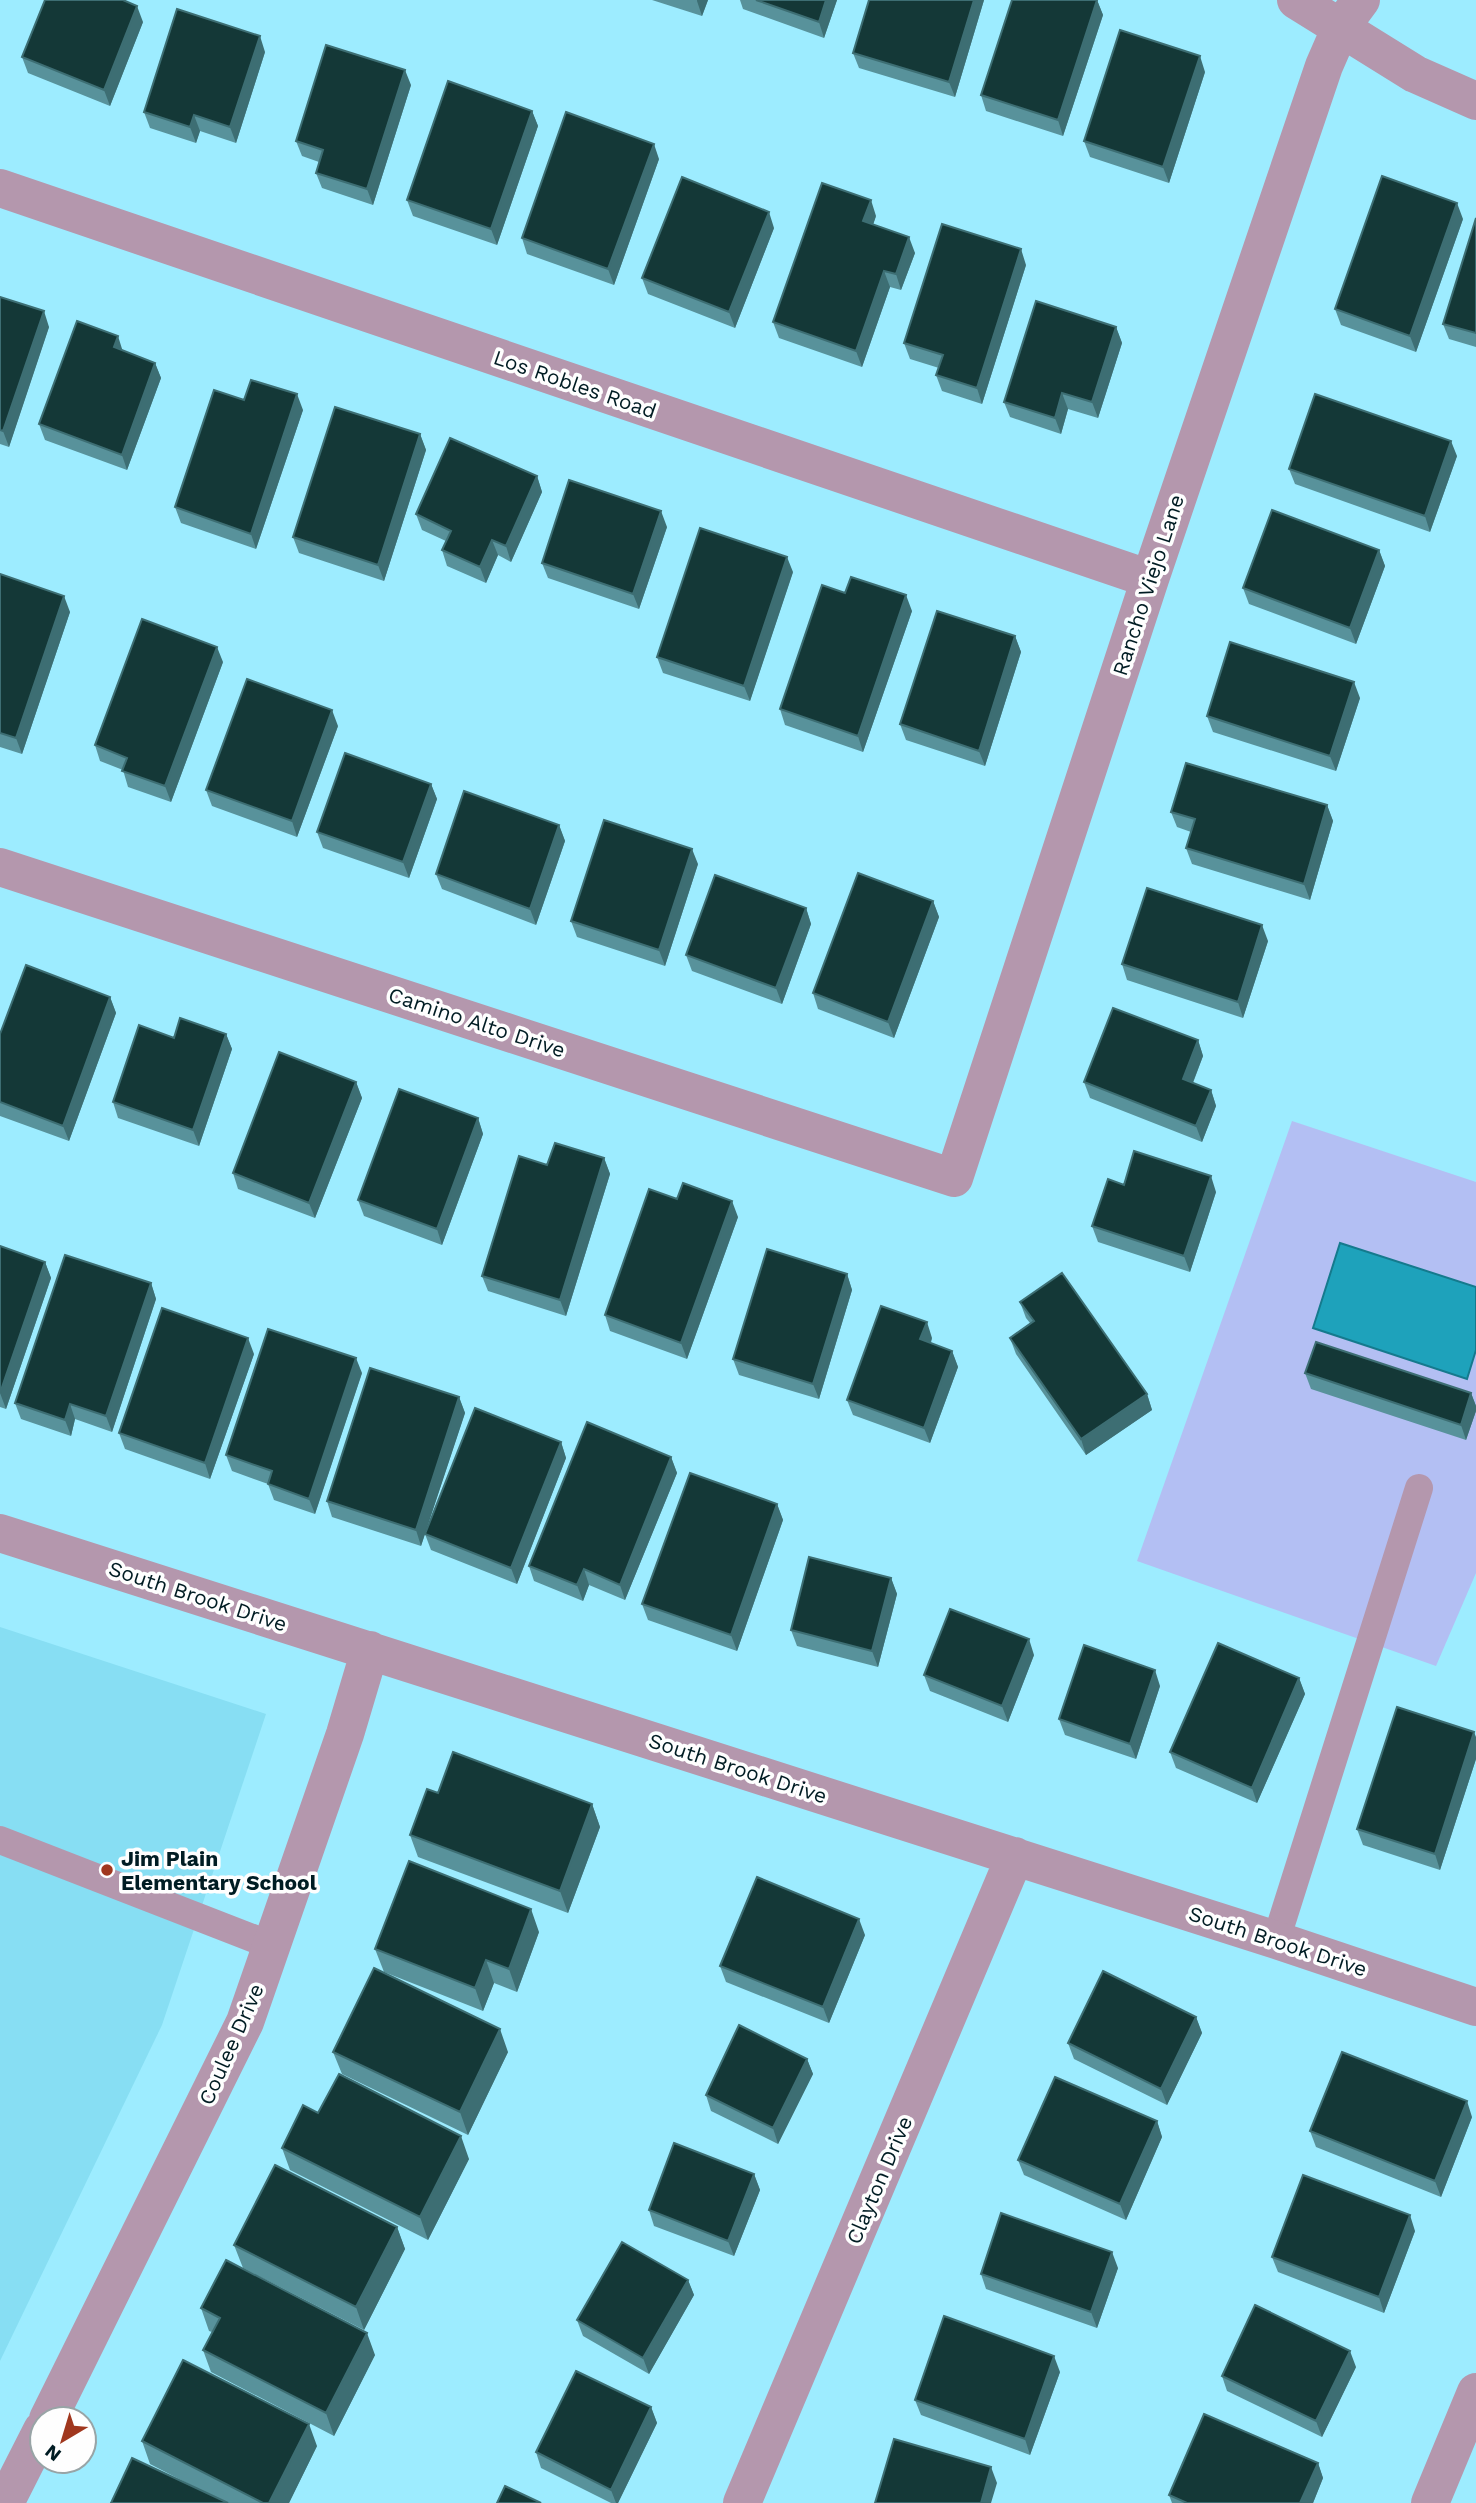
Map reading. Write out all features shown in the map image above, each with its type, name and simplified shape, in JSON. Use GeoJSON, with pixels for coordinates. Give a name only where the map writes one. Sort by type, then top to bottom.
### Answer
{"type":"FeatureCollection","features":[{"type":"Feature","properties":{"kind":"street"},"geometry":{"type":"LineString","coordinates":[[1296,0],[1351,14],[1415,74],[1476,101]]}},
{"type":"Feature","properties":{"kind":"street","name":"Rancho Viejo Lane"},"geometry":{"type":"LineString","coordinates":[[954,1178],[1150,579],[1324,66],[1351,14]]}},
{"type":"Feature","properties":{"kind":"street","name":"Los Robles Road"},"geometry":{"type":"LineString","coordinates":[[0,188],[1150,579]]}},
{"type":"Feature","properties":{"kind":"street","name":"Camino Alto Drive"},"geometry":{"type":"LineString","coordinates":[[0,867],[954,1178]]}},
{"type":"Feature","properties":{"kind":"street","name":"South Brook Drive"},"geometry":{"type":"LineString","coordinates":[[0,1533],[1015,1856],[1476,2007]]}},
{"type":"Feature","properties":{"kind":"street","name":"Coulee Drive"},"geometry":{"type":"LineString","coordinates":[[55,2405],[245,2022],[345,1734],[370,1650]]}},
{"type":"Feature","properties":{"kind":"street","name":"Clayton Drive"},"geometry":{"type":"LineString","coordinates":[[742,2503],[1015,1856]]}},
{"type":"Feature","properties":{"kind":"street"},"geometry":{"type":"LineString","coordinates":[[1430,2503],[1476,2392]]}},
{"type":"Feature","properties":{"kind":"street"},"geometry":{"type":"LineString","coordinates":[[5,2503],[28,2458]]}},
{"type":"Feature","properties":{"kind":"lane"},"geometry":{"type":"LineString","coordinates":[[1276,1940],[1419,1488]]}},
{"type":"Feature","properties":{"kind":"lane"},"geometry":{"type":"LineString","coordinates":[[0,1840],[273,1946]]}},
{"type":"Feature","properties":{"kind":"shaded area"},"geometry":{"type":"Polygon","coordinates":[[[1292,1121],[1476,1182],[1476,1573],[1436,1666],[1137,1561],[1292,1121]]]}},
{"type":"Feature","properties":{"kind":"shaded area"},"geometry":{"type":"Polygon","coordinates":[[[1340,1243],[1476,1287],[1476,1350],[1467,1379],[1313,1328],[1340,1243]]]}},
{"type":"Feature","properties":{"kind":"shaded area","name":"Jim Plain Elementary School"},"geometry":{"type":"Polygon","coordinates":[[[0,1627],[266,1714],[162,2025],[0,2361],[0,1627]]]}},
{"type":"Feature","properties":{"kind":"building"},"geometry":{"type":"Polygon","coordinates":[[[45,0],[123,0],[137,6],[104,90],[22,57],[45,0]]]}},
{"type":"Feature","properties":{"kind":"building"},"geometry":{"type":"Polygon","coordinates":[[[756,0],[826,0],[819,22],[756,0]]]}},
{"type":"Feature","properties":{"kind":"building"},"geometry":{"type":"Polygon","coordinates":[[[869,0],[974,0],[949,82],[853,53],[869,0]]]}},
{"type":"Feature","properties":{"kind":"building"},"geometry":{"type":"Polygon","coordinates":[[[1012,0],[1097,0],[1058,120],[981,95],[1012,0]]]}},
{"type":"Feature","properties":{"kind":"building"},"geometry":{"type":"Polygon","coordinates":[[[177,9],[260,36],[230,127],[194,115],[190,127],[144,112],[177,9]]]}},
{"type":"Feature","properties":{"kind":"building"},"geometry":{"type":"Polygon","coordinates":[[[1120,30],[1200,56],[1163,167],[1084,141],[1120,30]]]}},
{"type":"Feature","properties":{"kind":"building"},"geometry":{"type":"Polygon","coordinates":[[[326,45],[405,70],[367,189],[316,173],[323,150],[296,141],[326,45]]]}},
{"type":"Feature","properties":{"kind":"building"},"geometry":{"type":"Polygon","coordinates":[[[448,81],[532,111],[491,229],[407,200],[448,81]]]}},
{"type":"Feature","properties":{"kind":"building"},"geometry":{"type":"Polygon","coordinates":[[[566,112],[654,144],[608,269],[522,238],[566,112]]]}},
{"type":"Feature","properties":{"kind":"building"},"geometry":{"type":"Polygon","coordinates":[[[1382,176],[1457,203],[1410,336],[1335,309],[1382,176]]]}},
{"type":"Feature","properties":{"kind":"building"},"geometry":{"type":"Polygon","coordinates":[[[682,177],[769,212],[729,312],[642,278],[682,177]]]}},
{"type":"Feature","properties":{"kind":"building"},"geometry":{"type":"Polygon","coordinates":[[[822,183],[871,200],[863,221],[909,237],[896,274],[884,271],[856,351],[773,322],[822,183]]]}},
{"type":"Feature","properties":{"kind":"building"},"geometry":{"type":"Polygon","coordinates":[[[1476,218],[1476,333],[1443,324],[1476,218]]]}},
{"type":"Feature","properties":{"kind":"building"},"geometry":{"type":"Polygon","coordinates":[[[942,224],[1021,249],[977,388],[936,375],[943,355],[904,343],[942,224]]]}},
{"type":"Feature","properties":{"kind":"building"},"geometry":{"type":"Polygon","coordinates":[[[0,297],[44,311],[3,431],[0,430],[0,297]]]}},
{"type":"Feature","properties":{"kind":"building"},"geometry":{"type":"Polygon","coordinates":[[[1036,301],[1116,327],[1092,402],[1062,393],[1055,418],[1004,402],[1036,301]]]}},
{"type":"Feature","properties":{"kind":"building"},"geometry":{"type":"Polygon","coordinates":[[[77,321],[118,336],[114,347],[155,363],[122,455],[39,424],[77,321]]]}},
{"type":"Feature","properties":{"kind":"building"},"geometry":{"type":"Polygon","coordinates":[[[251,380],[297,394],[251,534],[175,507],[214,390],[244,400],[251,380]]]}},
{"type":"Feature","properties":{"kind":"building"},"geometry":{"type":"Polygon","coordinates":[[[1315,394],[1451,441],[1425,516],[1289,469],[1315,394]]]}},
{"type":"Feature","properties":{"kind":"building"},"geometry":{"type":"Polygon","coordinates":[[[335,407],[420,434],[378,565],[293,537],[335,407]]]}},
{"type":"Feature","properties":{"kind":"building"},"geometry":{"type":"Polygon","coordinates":[[[450,438],[537,476],[506,546],[492,540],[480,567],[442,550],[451,531],[416,514],[450,438]]]}},
{"type":"Feature","properties":{"kind":"building"},"geometry":{"type":"Polygon","coordinates":[[[569,480],[661,511],[633,594],[542,563],[569,480]]]}},
{"type":"Feature","properties":{"kind":"building"},"geometry":{"type":"Polygon","coordinates":[[[1272,510],[1379,550],[1350,628],[1243,588],[1272,510]]]}},
{"type":"Feature","properties":{"kind":"building"},"geometry":{"type":"Polygon","coordinates":[[[700,528],[787,557],[744,686],[657,657],[700,528]]]}},
{"type":"Feature","properties":{"kind":"building"},"geometry":{"type":"Polygon","coordinates":[[[0,574],[64,596],[16,738],[0,733],[0,574]]]}},
{"type":"Feature","properties":{"kind":"building"},"geometry":{"type":"Polygon","coordinates":[[[851,577],[906,595],[858,736],[780,709],[822,585],[845,593],[851,577]]]}},
{"type":"Feature","properties":{"kind":"building"},"geometry":{"type":"Polygon","coordinates":[[[937,611],[1015,636],[979,751],[900,724],[937,611]]]}},
{"type":"Feature","properties":{"kind":"building"},"geometry":{"type":"Polygon","coordinates":[[[142,619],[217,647],[165,786],[122,771],[127,758],[95,745],[142,619]]]}},
{"type":"Feature","properties":{"kind":"building"},"geometry":{"type":"Polygon","coordinates":[[[1230,642],[1354,682],[1330,756],[1207,716],[1230,642]]]}},
{"type":"Feature","properties":{"kind":"building"},"geometry":{"type":"Polygon","coordinates":[[[247,679],[332,710],[292,821],[206,790],[247,679]]]}},
{"type":"Feature","properties":{"kind":"building"},"geometry":{"type":"Polygon","coordinates":[[[345,753],[431,784],[403,862],[317,832],[345,753]]]}},
{"type":"Feature","properties":{"kind":"building"},"geometry":{"type":"Polygon","coordinates":[[[1186,763],[1327,805],[1304,884],[1186,848],[1195,819],[1171,812],[1186,763]]]}},
{"type":"Feature","properties":{"kind":"building"},"geometry":{"type":"Polygon","coordinates":[[[464,791],[559,825],[530,909],[436,874],[464,791]]]}},
{"type":"Feature","properties":{"kind":"building"},"geometry":{"type":"Polygon","coordinates":[[[604,820],[692,849],[659,950],[571,921],[604,820]]]}},
{"type":"Feature","properties":{"kind":"building"},"geometry":{"type":"Polygon","coordinates":[[[858,873],[933,901],[888,1022],[813,993],[858,873]]]}},
{"type":"Feature","properties":{"kind":"building"},"geometry":{"type":"Polygon","coordinates":[[[715,875],[806,908],[776,988],[686,955],[715,875]]]}},
{"type":"Feature","properties":{"kind":"building"},"geometry":{"type":"Polygon","coordinates":[[[1147,888],[1262,925],[1238,1002],[1122,964],[1147,888]]]}},
{"type":"Feature","properties":{"kind":"building"},"geometry":{"type":"Polygon","coordinates":[[[26,965],[110,997],[63,1126],[0,1102],[0,1034],[26,965]]]}},
{"type":"Feature","properties":{"kind":"building"},"geometry":{"type":"Polygon","coordinates":[[[1113,1008],[1198,1040],[1183,1079],[1211,1090],[1196,1126],[1084,1082],[1113,1008]]]}},
{"type":"Feature","properties":{"kind":"building"},"geometry":{"type":"Polygon","coordinates":[[[180,1018],[226,1034],[193,1130],[113,1102],[139,1025],[174,1038],[180,1018]]]}},
{"type":"Feature","properties":{"kind":"building"},"geometry":{"type":"Polygon","coordinates":[[[279,1052],[356,1082],[309,1203],[233,1173],[279,1052]]]}},
{"type":"Feature","properties":{"kind":"building"},"geometry":{"type":"Polygon","coordinates":[[[399,1089],[478,1118],[437,1229],[358,1200],[399,1089]]]}},
{"type":"Feature","properties":{"kind":"building"},"geometry":{"type":"Polygon","coordinates":[[[555,1143],[604,1158],[560,1300],[482,1276],[519,1156],[547,1165],[555,1143]]]}},
{"type":"Feature","properties":{"kind":"building"},"geometry":{"type":"Polygon","coordinates":[[[1134,1151],[1211,1176],[1184,1256],[1092,1226],[1108,1179],[1124,1185],[1134,1151]]]}},
{"type":"Feature","properties":{"kind":"building"},"geometry":{"type":"Polygon","coordinates":[[[683,1183],[732,1201],[681,1343],[605,1315],[649,1189],[677,1199],[683,1183]]]}},
{"type":"Feature","properties":{"kind":"building"},"geometry":{"type":"Polygon","coordinates":[[[0,1246],[45,1262],[0,1393],[0,1246]]]}},
{"type":"Feature","properties":{"kind":"building"},"geometry":{"type":"Polygon","coordinates":[[[767,1249],[847,1274],[813,1384],[733,1359],[767,1249]]]}},
{"type":"Feature","properties":{"kind":"building"},"geometry":{"type":"Polygon","coordinates":[[[65,1255],[151,1283],[106,1416],[70,1404],[65,1420],[15,1403],[65,1255]]]}},
{"type":"Feature","properties":{"kind":"building"},"geometry":{"type":"Polygon","coordinates":[[[1062,1273],[1147,1394],[1081,1439],[1010,1338],[1034,1321],[1020,1302],[1062,1273]]]}},
{"type":"Feature","properties":{"kind":"building"},"geometry":{"type":"Polygon","coordinates":[[[881,1306],[927,1322],[920,1339],[952,1351],[924,1428],[847,1400],[881,1306]]]}},
{"type":"Feature","properties":{"kind":"building"},"geometry":{"type":"Polygon","coordinates":[[[162,1308],[248,1338],[205,1463],[119,1433],[162,1308]]]}},
{"type":"Feature","properties":{"kind":"building"},"geometry":{"type":"Polygon","coordinates":[[[268,1329],[356,1358],[309,1499],[268,1484],[272,1471],[226,1455],[268,1329]]]}},
{"type":"Feature","properties":{"kind":"building"},"geometry":{"type":"Polygon","coordinates":[[[1316,1342],[1471,1393],[1461,1425],[1305,1373],[1316,1342]]]}},
{"type":"Feature","properties":{"kind":"building"},"geometry":{"type":"Polygon","coordinates":[[[370,1368],[459,1397],[416,1530],[327,1501],[370,1368]]]}},
{"type":"Feature","properties":{"kind":"building"},"geometry":{"type":"Polygon","coordinates":[[[475,1408],[561,1442],[511,1568],[425,1534],[475,1408]]]}},
{"type":"Feature","properties":{"kind":"building"},"geometry":{"type":"Polygon","coordinates":[[[587,1422],[671,1457],[620,1585],[584,1569],[577,1585],[529,1566],[587,1422]]]}},
{"type":"Feature","properties":{"kind":"building"},"geometry":{"type":"Polygon","coordinates":[[[690,1473],[777,1504],[731,1635],[642,1604],[690,1473]]]}},
{"type":"Feature","properties":{"kind":"building"},"geometry":{"type":"Polygon","coordinates":[[[809,1557],[891,1578],[872,1651],[791,1630],[809,1557]]]}},
{"type":"Feature","properties":{"kind":"building"},"geometry":{"type":"Polygon","coordinates":[[[950,1609],[1029,1639],[1002,1706],[924,1675],[950,1609]]]}},
{"type":"Feature","properties":{"kind":"building"},"geometry":{"type":"Polygon","coordinates":[[[1218,1643],[1299,1678],[1252,1788],[1170,1752],[1218,1643]]]}},
{"type":"Feature","properties":{"kind":"building"},"geometry":{"type":"Polygon","coordinates":[[[1084,1645],[1155,1670],[1130,1744],[1059,1719],[1084,1645]]]}},
{"type":"Feature","properties":{"kind":"building"},"geometry":{"type":"Polygon","coordinates":[[[1397,1707],[1474,1732],[1435,1854],[1357,1829],[1397,1707]]]}},
{"type":"Feature","properties":{"kind":"building"},"geometry":{"type":"Polygon","coordinates":[[[453,1752],[592,1804],[560,1891],[410,1835],[427,1789],[438,1793],[453,1752]]]}},
{"type":"Feature","properties":{"kind":"building"},"geometry":{"type":"Polygon","coordinates":[[[409,1861],[531,1909],[509,1969],[486,1960],[475,1988],[375,1949],[409,1861]]]}},
{"type":"Feature","properties":{"kind":"building"},"geometry":{"type":"Polygon","coordinates":[[[757,1877],[859,1919],[823,2007],[720,1966],[757,1877]]]}},
{"type":"Feature","properties":{"kind":"building"},"geometry":{"type":"Polygon","coordinates":[[[374,1968],[500,2029],[460,2112],[333,2052],[374,1968]]]}},
{"type":"Feature","properties":{"kind":"building"},"geometry":{"type":"Polygon","coordinates":[[[1103,1971],[1196,2017],[1161,2089],[1068,2043],[1103,1971]]]}},
{"type":"Feature","properties":{"kind":"building"},"geometry":{"type":"Polygon","coordinates":[[[739,2025],[807,2059],[773,2128],[706,2095],[739,2025]]]}},
{"type":"Feature","properties":{"kind":"building"},"geometry":{"type":"Polygon","coordinates":[[[1342,2052],[1467,2101],[1435,2181],[1310,2131],[1342,2052]]]}},
{"type":"Feature","properties":{"kind":"building"},"geometry":{"type":"Polygon","coordinates":[[[339,2074],[461,2136],[420,2217],[282,2148],[303,2105],[318,2113],[339,2074]]]}},
{"type":"Feature","properties":{"kind":"building"},"geometry":{"type":"Polygon","coordinates":[[[1055,2077],[1157,2121],[1120,2204],[1018,2160],[1055,2077]]]}},
{"type":"Feature","properties":{"kind":"building"},"geometry":{"type":"Polygon","coordinates":[[[674,2143],[754,2174],[728,2241],[649,2210],[674,2143]]]}},
{"type":"Feature","properties":{"kind":"building"},"geometry":{"type":"Polygon","coordinates":[[[275,2165],[397,2227],[356,2307],[234,2245],[275,2165]]]}},
{"type":"Feature","properties":{"kind":"building"},"geometry":{"type":"Polygon","coordinates":[[[1303,2175],[1410,2215],[1379,2297],[1272,2257],[1303,2175]]]}},
{"type":"Feature","properties":{"kind":"building"},"geometry":{"type":"Polygon","coordinates":[[[1001,2213],[1112,2252],[1091,2312],[981,2274],[1001,2213]]]}},
{"type":"Feature","properties":{"kind":"building"},"geometry":{"type":"Polygon","coordinates":[[[622,2242],[688,2280],[643,2358],[577,2320],[622,2242]]]}},
{"type":"Feature","properties":{"kind":"building"},"geometry":{"type":"Polygon","coordinates":[[[226,2260],[367,2333],[326,2413],[203,2350],[220,2318],[201,2308],[226,2260]]]}},
{"type":"Feature","properties":{"kind":"building"},"geometry":{"type":"Polygon","coordinates":[[[1255,2305],[1350,2351],[1316,2421],[1222,2376],[1255,2305]]]}},
{"type":"Feature","properties":{"kind":"building"},"geometry":{"type":"Polygon","coordinates":[[[944,2316],[1054,2356],[1025,2439],[915,2400],[944,2316]]]}},
{"type":"Feature","properties":{"kind":"building"},"geometry":{"type":"Polygon","coordinates":[[[183,2360],[309,2424],[269,2503],[263,2503],[142,2441],[183,2360]]]}},
{"type":"Feature","properties":{"kind":"building"},"geometry":{"type":"Polygon","coordinates":[[[576,2371],[651,2407],[611,2490],[536,2452],[576,2371]]]}},
{"type":"Feature","properties":{"kind":"building"},"geometry":{"type":"Polygon","coordinates":[[[1204,2414],[1318,2463],[1300,2503],[1187,2503],[1169,2495],[1204,2414]]]}},
{"type":"Feature","properties":{"kind":"building"},"geometry":{"type":"Polygon","coordinates":[[[894,2439],[991,2467],[981,2503],[875,2503],[894,2439]]]}},
{"type":"Feature","properties":{"kind":"building"},"geometry":{"type":"Polygon","coordinates":[[[132,2458],[228,2503],[111,2503],[132,2458]]]}},
{"type":"Feature","properties":{"kind":"building"},"geometry":{"type":"Polygon","coordinates":[[[505,2486],[541,2503],[497,2503],[505,2486]]]}},
{"type":"Feature","properties":{"kind":"place","name":"Jim Plain Elementary School"},"geometry":{"type":"Point","coordinates":[107,1870]}}]}
